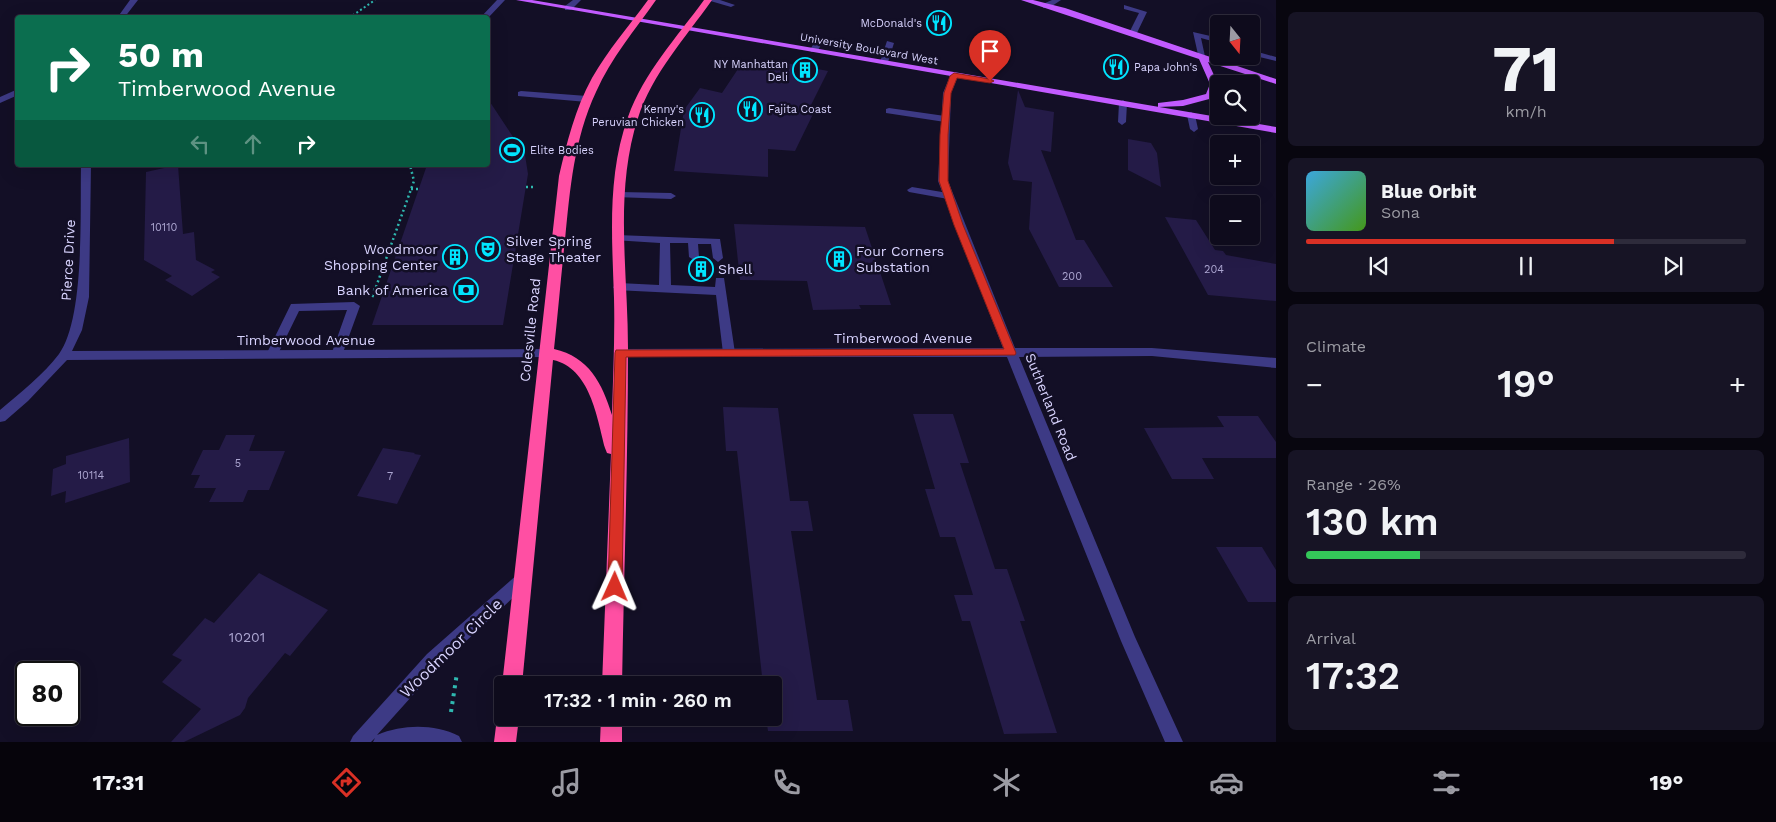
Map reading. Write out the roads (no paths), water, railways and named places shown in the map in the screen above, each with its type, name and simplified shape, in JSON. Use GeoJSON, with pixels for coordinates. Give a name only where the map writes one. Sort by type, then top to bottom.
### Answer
{"type":"FeatureCollection","features":[{"type":"Feature","properties":{"kind":"highway","name":"Colesville Road"},"geometry":{"type":"LineString","coordinates":[[513,676],[565,176],[572,141],[587,99],[604,66],[652,0]]}},
{"type":"Feature","properties":{"kind":"highway"},"geometry":{"type":"LineString","coordinates":[[612,676],[620,353],[617,238],[621,159],[633,117],[645,91],[709,0]]}},
{"type":"Feature","properties":{"kind":"highway"},"geometry":{"type":"LineString","coordinates":[[548,353],[568,359],[584,372],[603,408],[618,469]]}},
{"type":"Feature","properties":{"kind":"highway"},"geometry":{"type":"LineString","coordinates":[[505,742],[507,726]]}},
{"type":"Feature","properties":{"kind":"highway"},"geometry":{"type":"LineString","coordinates":[[611,742],[612,726]]}},
{"type":"Feature","properties":{"kind":"main road","name":"University Boulevard West"},"geometry":{"type":"LineString","coordinates":[[520,0],[1276,130]]}},
{"type":"Feature","properties":{"kind":"main road"},"geometry":{"type":"LineString","coordinates":[[1025,0],[1276,82]]}},
{"type":"Feature","properties":{"kind":"main road"},"geometry":{"type":"LineString","coordinates":[[1146,107],[1183,103],[1210,96],[1214,84],[1203,59]]}},
{"type":"Feature","properties":{"kind":"street"},"geometry":{"type":"LineString","coordinates":[[122,15],[134,0]]}},
{"type":"Feature","properties":{"kind":"street"},"geometry":{"type":"LineString","coordinates":[[486,15],[501,0]]}},
{"type":"Feature","properties":{"kind":"street"},"geometry":{"type":"LineString","coordinates":[[568,8],[577,0]]}},
{"type":"Feature","properties":{"kind":"street"},"geometry":{"type":"LineString","coordinates":[[709,0],[731,5]]}},
{"type":"Feature","properties":{"kind":"street"},"geometry":{"type":"LineString","coordinates":[[1046,6],[1057,0]]}},
{"type":"Feature","properties":{"kind":"street"},"geometry":{"type":"LineString","coordinates":[[1127,7],[1143,12],[1132,34]]}},
{"type":"Feature","properties":{"kind":"street"},"geometry":{"type":"LineString","coordinates":[[1203,59],[1196,34],[1210,38]]}},
{"type":"Feature","properties":{"kind":"street"},"geometry":{"type":"LineString","coordinates":[[814,50],[821,38]]}},
{"type":"Feature","properties":{"kind":"street"},"geometry":{"type":"LineString","coordinates":[[884,62],[890,43]]}},
{"type":"Feature","properties":{"kind":"street"},"geometry":{"type":"LineString","coordinates":[[1260,55],[1276,59]]}},
{"type":"Feature","properties":{"kind":"street","name":"Sutherland Road"},"geometry":{"type":"LineString","coordinates":[[954,76],[948,93],[945,119],[943,181],[1011,353],[1130,641],[1174,742]]}},
{"type":"Feature","properties":{"kind":"street"},"geometry":{"type":"LineString","coordinates":[[0,100],[15,92]]}},
{"type":"Feature","properties":{"kind":"street"},"geometry":{"type":"LineString","coordinates":[[521,94],[587,99]]}},
{"type":"Feature","properties":{"kind":"street"},"geometry":{"type":"LineString","coordinates":[[1122,122],[1123,103]]}},
{"type":"Feature","properties":{"kind":"street"},"geometry":{"type":"LineString","coordinates":[[889,111],[945,119]]}},
{"type":"Feature","properties":{"kind":"street"},"geometry":{"type":"LineString","coordinates":[[1191,115],[1194,129]]}},
{"type":"Feature","properties":{"kind":"street","name":"Pierce Drive"},"geometry":{"type":"LineString","coordinates":[[0,417],[23,398],[64,356],[76,330],[83,297],[86,167]]}},
{"type":"Feature","properties":{"kind":"street"},"geometry":{"type":"LineString","coordinates":[[912,190],[948,196]]}},
{"type":"Feature","properties":{"kind":"street"},"geometry":{"type":"LineString","coordinates":[[619,195],[671,196]]}},
{"type":"Feature","properties":{"kind":"street"},"geometry":{"type":"LineString","coordinates":[[617,238],[716,241],[718,258]]}},
{"type":"Feature","properties":{"kind":"street"},"geometry":{"type":"LineString","coordinates":[[665,240],[665,289]]}},
{"type":"Feature","properties":{"kind":"street"},"geometry":{"type":"LineString","coordinates":[[693,241],[694,257]]}},
{"type":"Feature","properties":{"kind":"street"},"geometry":{"type":"LineString","coordinates":[[619,287],[665,289],[695,285],[721,286],[729,353]]}},
{"type":"Feature","properties":{"kind":"street"},"geometry":{"type":"LineString","coordinates":[[272,355],[295,307],[354,306],[337,354]]}},
{"type":"Feature","properties":{"kind":"street","name":"Timberwood Avenue"},"geometry":{"type":"LineString","coordinates":[[620,353],[1152,352],[1276,363]]}},
{"type":"Feature","properties":{"kind":"street","name":"Timberwood Avenue"},"geometry":{"type":"LineString","coordinates":[[64,356],[548,353]]}},
{"type":"Feature","properties":{"kind":"street","name":"Woodmoor Circle"},"geometry":{"type":"LineString","coordinates":[[359,742],[433,660],[524,578]]}},
{"type":"Feature","properties":{"kind":"street"},"geometry":{"type":"LineString","coordinates":[[382,742],[402,736],[446,738],[454,742]]}},
{"type":"Feature","properties":{"kind":"place","name":"McDonald's"},"geometry":{"type":"Point","coordinates":[939,23]}},
{"type":"Feature","properties":{"kind":"place","name":"Papa John's"},"geometry":{"type":"Point","coordinates":[1116,67]}},
{"type":"Feature","properties":{"kind":"place","name":"NY Manhattan Deli"},"geometry":{"type":"Point","coordinates":[805,70]}},
{"type":"Feature","properties":{"kind":"place","name":"Fajita Coast"},"geometry":{"type":"Point","coordinates":[750,109]}},
{"type":"Feature","properties":{"kind":"place","name":"Kenny's Peruvian Chicken"},"geometry":{"type":"Point","coordinates":[702,115]}},
{"type":"Feature","properties":{"kind":"place","name":"Elite Bodies"},"geometry":{"type":"Point","coordinates":[512,150]}},
{"type":"Feature","properties":{"kind":"place","name":"Silver Spring Stage Theater"},"geometry":{"type":"Point","coordinates":[488,249]}},
{"type":"Feature","properties":{"kind":"place","name":"Woodmoor Shopping Center"},"geometry":{"type":"Point","coordinates":[455,257]}},
{"type":"Feature","properties":{"kind":"place","name":"Four Corners Substation"},"geometry":{"type":"Point","coordinates":[839,259]}},
{"type":"Feature","properties":{"kind":"place","name":"Shell"},"geometry":{"type":"Point","coordinates":[701,269]}},
{"type":"Feature","properties":{"kind":"place","name":"Bank of America"},"geometry":{"type":"Point","coordinates":[466,290]}}]}
